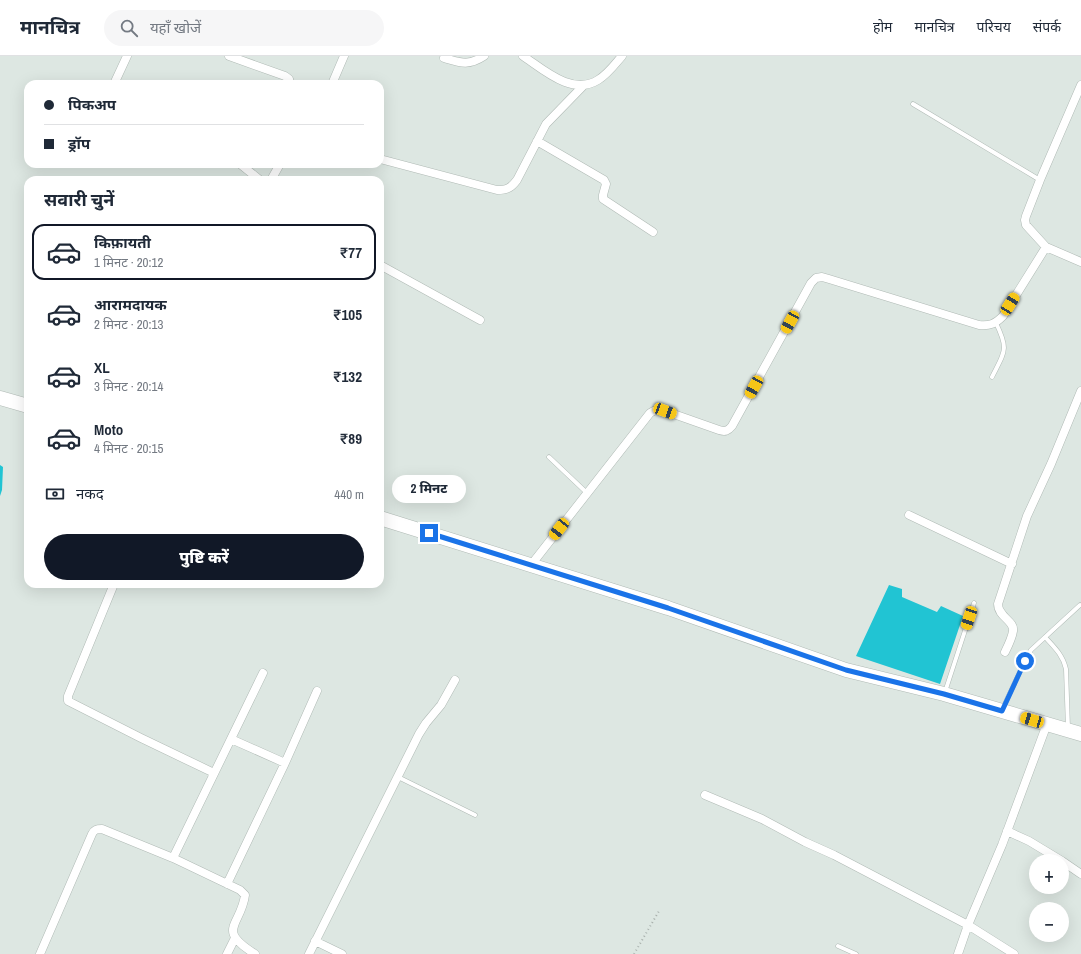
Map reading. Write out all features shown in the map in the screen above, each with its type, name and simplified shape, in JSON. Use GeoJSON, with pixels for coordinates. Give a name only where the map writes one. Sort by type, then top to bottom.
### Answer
{"type":"FeatureCollection","features":[{"type":"Feature","properties":{"kind":"highway"},"geometry":{"type":"LineString","coordinates":[[0,398],[24,405]]}},
{"type":"Feature","properties":{"kind":"highway"},"geometry":{"type":"LineString","coordinates":[[384,519],[668,608],[846,670],[944,694],[1075,732]]}},
{"type":"Feature","properties":{"kind":"street"},"geometry":{"type":"LineString","coordinates":[[116,80],[127,56]]}},
{"type":"Feature","properties":{"kind":"street"},"geometry":{"type":"LineString","coordinates":[[229,56],[284,76],[289,80]]}},
{"type":"Feature","properties":{"kind":"street"},"geometry":{"type":"LineString","coordinates":[[334,80],[344,56]]}},
{"type":"Feature","properties":{"kind":"street"},"geometry":{"type":"LineString","coordinates":[[444,58],[468,63],[476,61],[484,56]]}},
{"type":"Feature","properties":{"kind":"street"},"geometry":{"type":"LineString","coordinates":[[523,56],[555,77],[567,83],[578,85],[589,84],[598,80],[607,73],[622,56]]}},
{"type":"Feature","properties":{"kind":"street"},"geometry":{"type":"LineString","coordinates":[[384,161],[497,190],[505,190],[511,187],[517,180],[546,124],[584,85]]}},
{"type":"Feature","properties":{"kind":"street"},"geometry":{"type":"LineString","coordinates":[[1081,85],[1040,180],[1025,220],[1029,229],[1046,246],[1081,262]]}},
{"type":"Feature","properties":{"kind":"street"},"geometry":{"type":"LineString","coordinates":[[537,141],[604,180],[606,184],[603,200],[653,232]]}},
{"type":"Feature","properties":{"kind":"street"},"geometry":{"type":"LineString","coordinates":[[245,168],[255,176]]}},
{"type":"Feature","properties":{"kind":"street"},"geometry":{"type":"LineString","coordinates":[[531,564],[650,413],[659,409],[719,430],[728,430],[736,419],[811,283],[816,278],[822,277],[979,325],[988,326],[996,323],[1003,316],[1046,246]]}},
{"type":"Feature","properties":{"kind":"street"},"geometry":{"type":"LineString","coordinates":[[384,267],[480,320]]}},
{"type":"Feature","properties":{"kind":"street"},"geometry":{"type":"LineString","coordinates":[[1005,652],[1014,629],[1001,613],[998,604],[1027,516],[1051,464],[1081,391]]}},
{"type":"Feature","properties":{"kind":"street"},"geometry":{"type":"LineString","coordinates":[[909,515],[1012,564]]}},
{"type":"Feature","properties":{"kind":"street"},"geometry":{"type":"LineString","coordinates":[[112,588],[68,696],[68,701],[214,773]]}},
{"type":"Feature","properties":{"kind":"street"},"geometry":{"type":"LineString","coordinates":[[173,858],[264,672]]}},
{"type":"Feature","properties":{"kind":"street"},"geometry":{"type":"LineString","coordinates":[[309,954],[426,722],[441,704],[455,680]]}},
{"type":"Feature","properties":{"kind":"street"},"geometry":{"type":"LineString","coordinates":[[227,884],[317,692]]}},
{"type":"Feature","properties":{"kind":"street"},"geometry":{"type":"LineString","coordinates":[[958,954],[968,925],[1007,831],[1047,724]]}},
{"type":"Feature","properties":{"kind":"street"},"geometry":{"type":"LineString","coordinates":[[231,739],[285,763]]}},
{"type":"Feature","properties":{"kind":"street"},"geometry":{"type":"LineString","coordinates":[[705,795],[762,819],[968,925],[1014,954]]}},
{"type":"Feature","properties":{"kind":"street"},"geometry":{"type":"LineString","coordinates":[[40,954],[94,831],[97,829],[102,829],[173,858],[240,890],[245,895],[244,901],[235,921],[233,930],[235,938],[243,946],[255,954]]}},
{"type":"Feature","properties":{"kind":"street"},"geometry":{"type":"LineString","coordinates":[[1007,831],[1029,841],[1050,854]]}},
{"type":"Feature","properties":{"kind":"street"},"geometry":{"type":"LineString","coordinates":[[1069,866],[1081,874]]}},
{"type":"Feature","properties":{"kind":"street"},"geometry":{"type":"LineString","coordinates":[[228,954],[235,938]]}},
{"type":"Feature","properties":{"kind":"street"},"geometry":{"type":"LineString","coordinates":[[315,942],[342,954]]}},
{"type":"Feature","properties":{"kind":"lane"},"geometry":{"type":"LineString","coordinates":[[913,104],[1040,180]]}},
{"type":"Feature","properties":{"kind":"lane"},"geometry":{"type":"LineString","coordinates":[[992,377],[1004,350],[1005,343],[996,323]]}},
{"type":"Feature","properties":{"kind":"lane"},"geometry":{"type":"LineString","coordinates":[[549,457],[587,493]]}},
{"type":"Feature","properties":{"kind":"lane"},"geometry":{"type":"LineString","coordinates":[[944,694],[974,603]]}},
{"type":"Feature","properties":{"kind":"lane"},"geometry":{"type":"LineString","coordinates":[[1002,711],[1031,650],[1080,605]]}},
{"type":"Feature","properties":{"kind":"lane"},"geometry":{"type":"LineString","coordinates":[[1045,636],[1060,654],[1064,662],[1075,732]]}},
{"type":"Feature","properties":{"kind":"lane"},"geometry":{"type":"LineString","coordinates":[[397,777],[475,815]]}},
{"type":"Feature","properties":{"kind":"lane"},"geometry":{"type":"LineString","coordinates":[[838,946],[856,954]]}},
{"type":"Feature","properties":{"kind":"path"},"geometry":{"type":"LineString","coordinates":[[634,954],[659,911]]}},
{"type":"Feature","properties":{"kind":"water"},"geometry":{"type":"Polygon","coordinates":[[[0,465],[3,467],[2,490],[0,496],[0,465]]]}},
{"type":"Feature","properties":{"kind":"water"},"geometry":{"type":"Polygon","coordinates":[[[889,585],[902,589],[902,597],[937,612],[941,606],[963,616],[940,684],[856,656],[889,585]]]}},
{"type":"Feature","properties":{"kind":"route"},"geometry":{"type":"LineString","coordinates":[[429,533],[668,608],[846,670],[944,694],[1002,711],[1025,661]]}}]}
